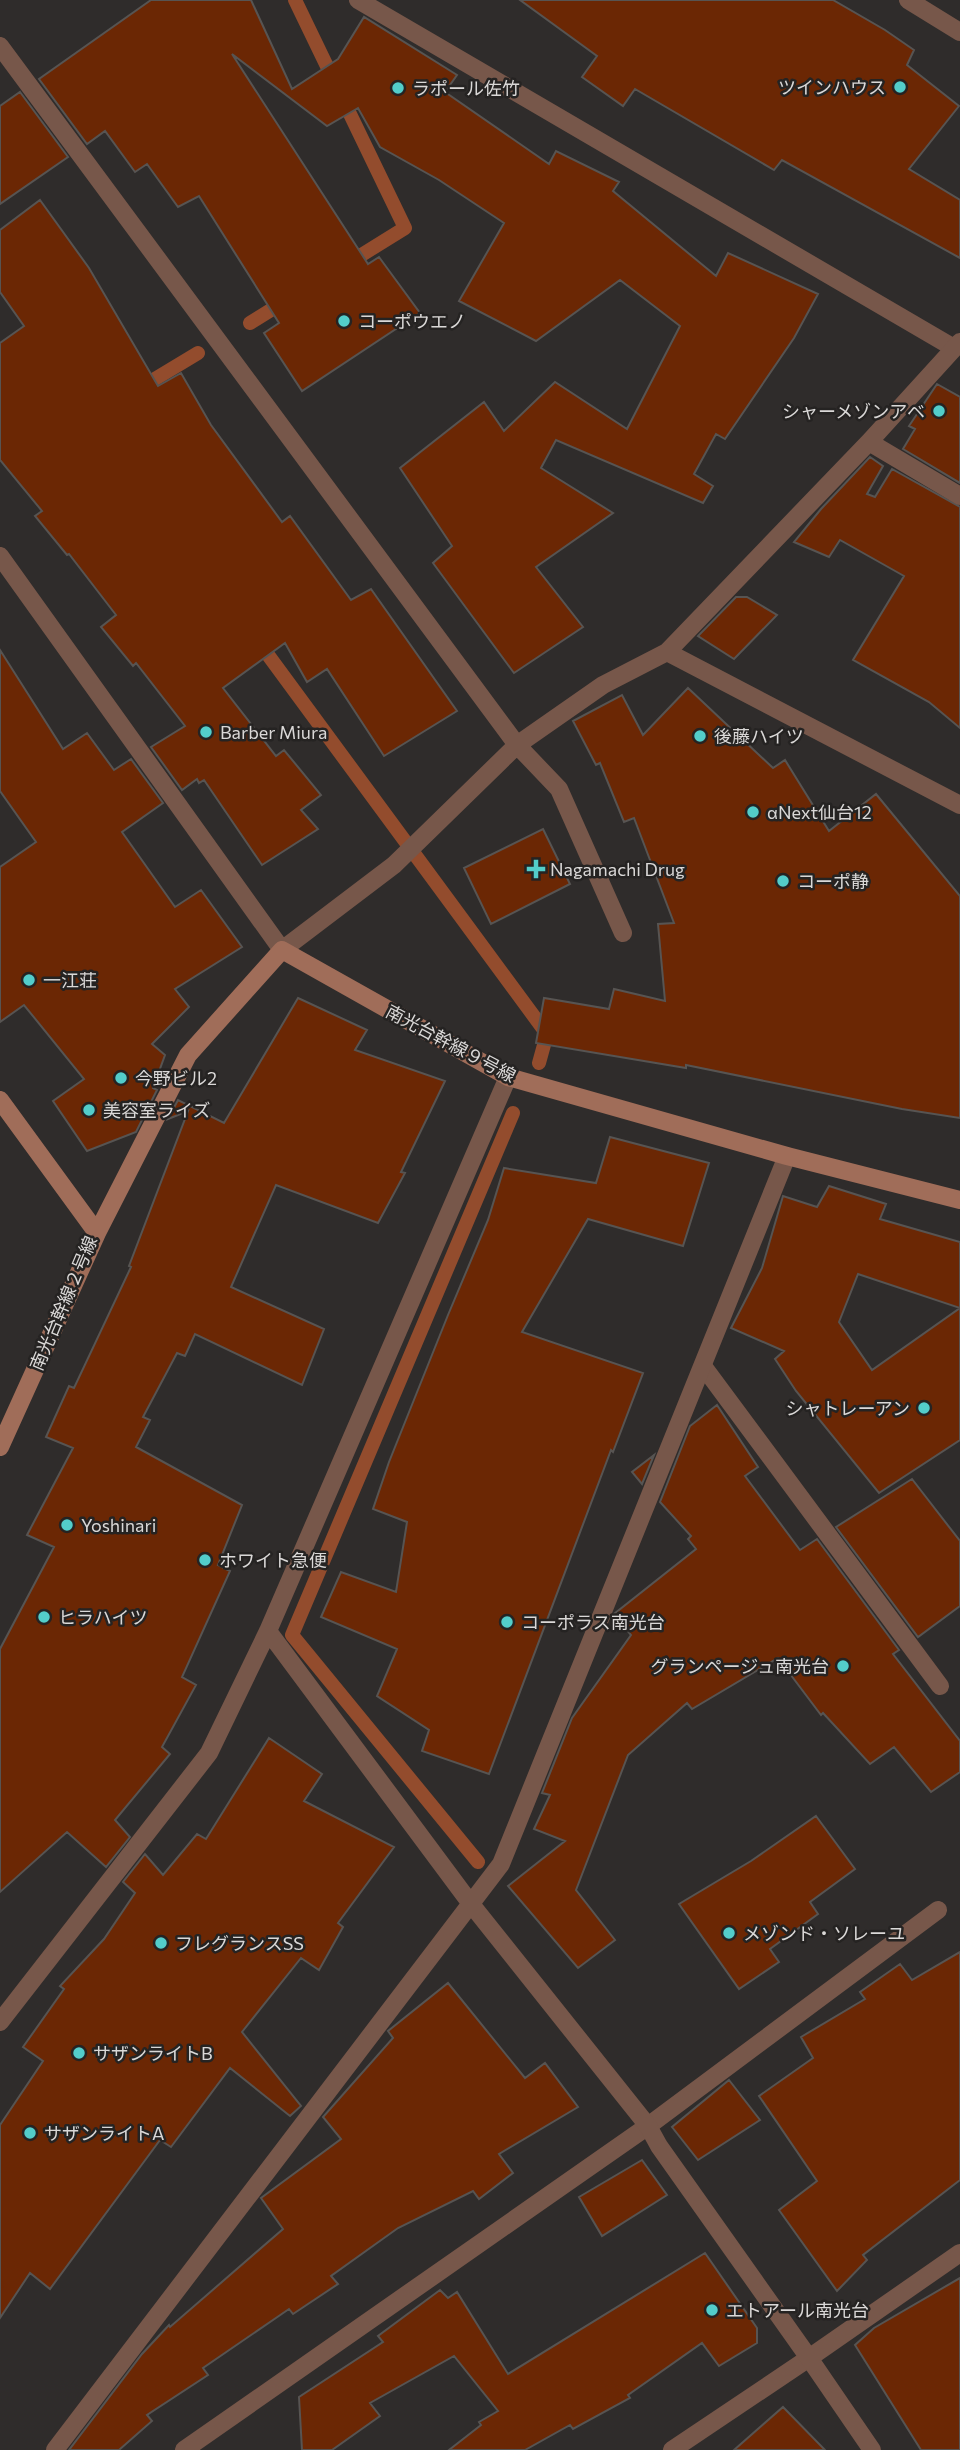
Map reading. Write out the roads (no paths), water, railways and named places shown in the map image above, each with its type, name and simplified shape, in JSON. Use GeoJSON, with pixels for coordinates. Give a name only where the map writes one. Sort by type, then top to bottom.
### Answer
{"type":"FeatureCollection","features":[{"type":"Feature","properties":{"kind":"street"},"geometry":{"type":"LineString","coordinates":[[97,1233],[188,1055],[282,950],[394,865],[517,745],[603,685],[667,652],[869,442],[957,345],[358,0]]}},
{"type":"Feature","properties":{"kind":"street"},"geometry":{"type":"LineString","coordinates":[[908,0],[960,32]]}},
{"type":"Feature","properties":{"kind":"street"},"geometry":{"type":"LineString","coordinates":[[0,46],[517,745],[559,789],[623,933]]}},
{"type":"Feature","properties":{"kind":"street"},"geometry":{"type":"LineString","coordinates":[[869,442],[960,496]]}},
{"type":"Feature","properties":{"kind":"street"},"geometry":{"type":"LineString","coordinates":[[0,556],[282,950]]}},
{"type":"Feature","properties":{"kind":"street"},"geometry":{"type":"LineString","coordinates":[[667,652],[960,805]]}},
{"type":"Feature","properties":{"kind":"street","name":"南光台幹線９号線"},"geometry":{"type":"LineString","coordinates":[[282,950],[508,1077],[787,1157],[960,1200]]}},
{"type":"Feature","properties":{"kind":"street"},"geometry":{"type":"LineString","coordinates":[[0,2022],[208,1753],[268,1632],[508,1077]]}},
{"type":"Feature","properties":{"kind":"street","name":"南光台幹線２号線"},"geometry":{"type":"LineString","coordinates":[[0,1100],[97,1233],[0,1447]]}},
{"type":"Feature","properties":{"kind":"street"},"geometry":{"type":"LineString","coordinates":[[55,2450],[501,1864],[787,1157]]}},
{"type":"Feature","properties":{"kind":"street"},"geometry":{"type":"LineString","coordinates":[[703,1366],[940,1686]]}},
{"type":"Feature","properties":{"kind":"street"},"geometry":{"type":"LineString","coordinates":[[268,1632],[471,1904],[648,2126],[659,2146],[872,2450]]}},
{"type":"Feature","properties":{"kind":"street"},"geometry":{"type":"LineString","coordinates":[[184,2450],[648,2126],[938,1910]]}},
{"type":"Feature","properties":{"kind":"street"},"geometry":{"type":"LineString","coordinates":[[672,2450],[960,2253]]}},
{"type":"Feature","properties":{"kind":"waterway"},"geometry":{"type":"LineString","coordinates":[[295,0],[405,228],[347,264]]}},
{"type":"Feature","properties":{"kind":"waterway"},"geometry":{"type":"LineString","coordinates":[[250,323],[287,300]]}},
{"type":"Feature","properties":{"kind":"waterway"},"geometry":{"type":"LineString","coordinates":[[140,388],[198,353]]}},
{"type":"Feature","properties":{"kind":"waterway"},"geometry":{"type":"LineString","coordinates":[[257,640],[547,1034],[539,1063]]}},
{"type":"Feature","properties":{"kind":"waterway"},"geometry":{"type":"LineString","coordinates":[[478,1862],[292,1635],[513,1113]]}},
{"type":"Feature","properties":{"kind":"place","name":"ツインハウス"},"geometry":{"type":"Point","coordinates":[900,87]}},
{"type":"Feature","properties":{"kind":"place","name":"ラポール佐竹"},"geometry":{"type":"Point","coordinates":[398,88]}},
{"type":"Feature","properties":{"kind":"place","name":"コーポウエノ"},"geometry":{"type":"Point","coordinates":[344,321]}},
{"type":"Feature","properties":{"kind":"place","name":"シャーメゾンアベ"},"geometry":{"type":"Point","coordinates":[939,411]}},
{"type":"Feature","properties":{"kind":"place","name":"Barber Miura"},"geometry":{"type":"Point","coordinates":[206,732]}},
{"type":"Feature","properties":{"kind":"place","name":"後藤ハイツ"},"geometry":{"type":"Point","coordinates":[700,736]}},
{"type":"Feature","properties":{"kind":"place","name":"αNext仙台12"},"geometry":{"type":"Point","coordinates":[753,812]}},
{"type":"Feature","properties":{"kind":"place","name":"Nagamachi Drug"},"geometry":{"type":"Point","coordinates":[536,869]}},
{"type":"Feature","properties":{"kind":"place","name":"コーポ静"},"geometry":{"type":"Point","coordinates":[783,881]}},
{"type":"Feature","properties":{"kind":"place","name":"一江荘"},"geometry":{"type":"Point","coordinates":[29,980]}},
{"type":"Feature","properties":{"kind":"place","name":"今野ビル2"},"geometry":{"type":"Point","coordinates":[121,1078]}},
{"type":"Feature","properties":{"kind":"place","name":"美容室ライズ"},"geometry":{"type":"Point","coordinates":[89,1110]}},
{"type":"Feature","properties":{"kind":"place","name":"シャトレーアン"},"geometry":{"type":"Point","coordinates":[924,1408]}},
{"type":"Feature","properties":{"kind":"place","name":"Yoshinari"},"geometry":{"type":"Point","coordinates":[67,1525]}},
{"type":"Feature","properties":{"kind":"place","name":"ホワイト急便"},"geometry":{"type":"Point","coordinates":[205,1560]}},
{"type":"Feature","properties":{"kind":"place","name":"ヒラハイツ"},"geometry":{"type":"Point","coordinates":[44,1617]}},
{"type":"Feature","properties":{"kind":"place","name":"コーポラス南光台"},"geometry":{"type":"Point","coordinates":[507,1622]}},
{"type":"Feature","properties":{"kind":"place","name":"グランページュ南光台"},"geometry":{"type":"Point","coordinates":[843,1666]}},
{"type":"Feature","properties":{"kind":"place","name":"メゾンド・ソレーユ"},"geometry":{"type":"Point","coordinates":[729,1933]}},
{"type":"Feature","properties":{"kind":"place","name":"フレグランスSS"},"geometry":{"type":"Point","coordinates":[161,1943]}},
{"type":"Feature","properties":{"kind":"place","name":"サザンライトB"},"geometry":{"type":"Point","coordinates":[79,2053]}},
{"type":"Feature","properties":{"kind":"place","name":"サザンライトA"},"geometry":{"type":"Point","coordinates":[30,2133]}},
{"type":"Feature","properties":{"kind":"place","name":"エトアール南光台"},"geometry":{"type":"Point","coordinates":[712,2310]}}]}
